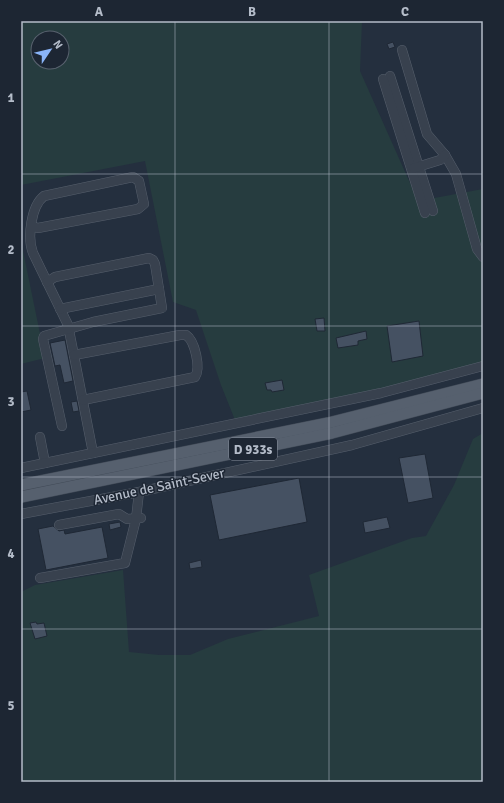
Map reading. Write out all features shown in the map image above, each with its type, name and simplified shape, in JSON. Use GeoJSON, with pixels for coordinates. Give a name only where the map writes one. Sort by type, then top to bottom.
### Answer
{"type":"FeatureCollection","features":[{"type":"Feature","properties":{"kind":"main road","name":"D 933s"},"geometry":{"type":"LineString","coordinates":[[21,485],[328,423],[483,384]]}},
{"type":"Feature","properties":{"kind":"main road","name":"D 933s"},"geometry":{"type":"LineString","coordinates":[[21,497],[339,431],[483,393]]}},
{"type":"Feature","properties":{"kind":"street"},"geometry":{"type":"LineString","coordinates":[[402,50],[427,134],[445,155],[456,174],[477,249],[483,257]]}},
{"type":"Feature","properties":{"kind":"street"},"geometry":{"type":"LineString","coordinates":[[387,77],[429,212]]}},
{"type":"Feature","properties":{"kind":"street"},"geometry":{"type":"LineString","coordinates":[[415,168],[440,160],[445,155]]}},
{"type":"Feature","properties":{"kind":"street"},"geometry":{"type":"LineString","coordinates":[[31,226],[38,228],[138,209],[144,204],[139,181],[133,177],[44,196],[39,200],[31,226],[29,240],[30,247],[60,309],[68,330],[93,453]]}},
{"type":"Feature","properties":{"kind":"street"},"geometry":{"type":"LineString","coordinates":[[47,282],[55,278],[149,258],[153,260],[155,264],[162,308],[93,322],[48,335],[43,339],[62,426]]}},
{"type":"Feature","properties":{"kind":"street"},"geometry":{"type":"LineString","coordinates":[[60,309],[159,289]]}},
{"type":"Feature","properties":{"kind":"street"},"geometry":{"type":"LineString","coordinates":[[74,356],[180,335],[186,335],[193,342],[197,369],[194,377],[83,400]]}},
{"type":"Feature","properties":{"kind":"street"},"geometry":{"type":"LineString","coordinates":[[21,468],[381,393],[483,366]]}},
{"type":"Feature","properties":{"kind":"street","name":"Avenue de Saint-Sever"},"geometry":{"type":"LineString","coordinates":[[21,514],[139,492],[352,445],[483,408]]}},
{"type":"Feature","properties":{"kind":"street"},"geometry":{"type":"LineString","coordinates":[[40,437],[45,463]]}},
{"type":"Feature","properties":{"kind":"street"},"geometry":{"type":"LineString","coordinates":[[40,578],[125,563],[136,518],[139,492]]}},
{"type":"Feature","properties":{"kind":"street"},"geometry":{"type":"LineString","coordinates":[[59,524],[119,514],[127,519],[136,518]]}},
{"type":"Feature","properties":{"kind":"green space"},"geometry":{"type":"Polygon","coordinates":[[[21,21],[362,21],[360,71],[418,201],[483,189],[483,367],[235,420],[221,385],[196,310],[173,302],[145,161],[21,185],[21,21]]]}},
{"type":"Feature","properties":{"kind":"green space"},"geometry":{"type":"Polygon","coordinates":[[[21,241],[45,358],[21,364],[21,241]]]}},
{"type":"Feature","properties":{"kind":"green space"},"geometry":{"type":"Polygon","coordinates":[[[483,433],[483,782],[21,782],[21,592],[35,585],[123,570],[129,652],[159,655],[190,655],[228,639],[319,616],[309,575],[412,538],[426,536],[454,485],[473,439],[483,433]]]}},
{"type":"Feature","properties":{"kind":"building"},"geometry":{"type":"Polygon","coordinates":[[[393,42],[395,47],[389,49],[387,44],[393,42]]]}},
{"type":"Feature","properties":{"kind":"building"},"geometry":{"type":"Polygon","coordinates":[[[324,318],[325,331],[317,331],[315,319],[324,318]]]}},
{"type":"Feature","properties":{"kind":"building"},"geometry":{"type":"Polygon","coordinates":[[[419,321],[423,356],[392,362],[387,326],[419,321]]]}},
{"type":"Feature","properties":{"kind":"building"},"geometry":{"type":"Polygon","coordinates":[[[366,331],[367,339],[358,341],[358,345],[338,348],[336,338],[366,331]]]}},
{"type":"Feature","properties":{"kind":"building"},"geometry":{"type":"Polygon","coordinates":[[[65,340],[73,381],[64,383],[60,365],[55,366],[50,343],[65,340]]]}},
{"type":"Feature","properties":{"kind":"building"},"geometry":{"type":"Polygon","coordinates":[[[282,380],[284,390],[272,392],[271,390],[267,390],[265,383],[282,380]]]}},
{"type":"Feature","properties":{"kind":"building"},"geometry":{"type":"Polygon","coordinates":[[[27,391],[31,410],[21,412],[21,392],[27,391]]]}},
{"type":"Feature","properties":{"kind":"building"},"geometry":{"type":"Polygon","coordinates":[[[77,401],[79,411],[73,412],[71,402],[77,401]]]}},
{"type":"Feature","properties":{"kind":"building"},"geometry":{"type":"Polygon","coordinates":[[[425,454],[433,498],[408,503],[399,458],[425,454]]]}},
{"type":"Feature","properties":{"kind":"building"},"geometry":{"type":"Polygon","coordinates":[[[299,478],[307,522],[219,540],[210,495],[299,478]]]}},
{"type":"Feature","properties":{"kind":"building"},"geometry":{"type":"Polygon","coordinates":[[[387,517],[390,528],[365,533],[363,522],[387,517]]]}},
{"type":"Feature","properties":{"kind":"building"},"geometry":{"type":"Polygon","coordinates":[[[120,522],[121,527],[110,530],[109,524],[120,522]]]}},
{"type":"Feature","properties":{"kind":"building"},"geometry":{"type":"Polygon","coordinates":[[[53,526],[59,531],[64,530],[65,534],[102,527],[108,558],[46,570],[38,529],[53,526]]]}},
{"type":"Feature","properties":{"kind":"building"},"geometry":{"type":"Polygon","coordinates":[[[201,560],[202,567],[190,569],[189,563],[201,560]]]}},
{"type":"Feature","properties":{"kind":"building"},"geometry":{"type":"Polygon","coordinates":[[[36,622],[37,624],[44,623],[47,636],[35,639],[30,623],[36,622]]]}}]}
